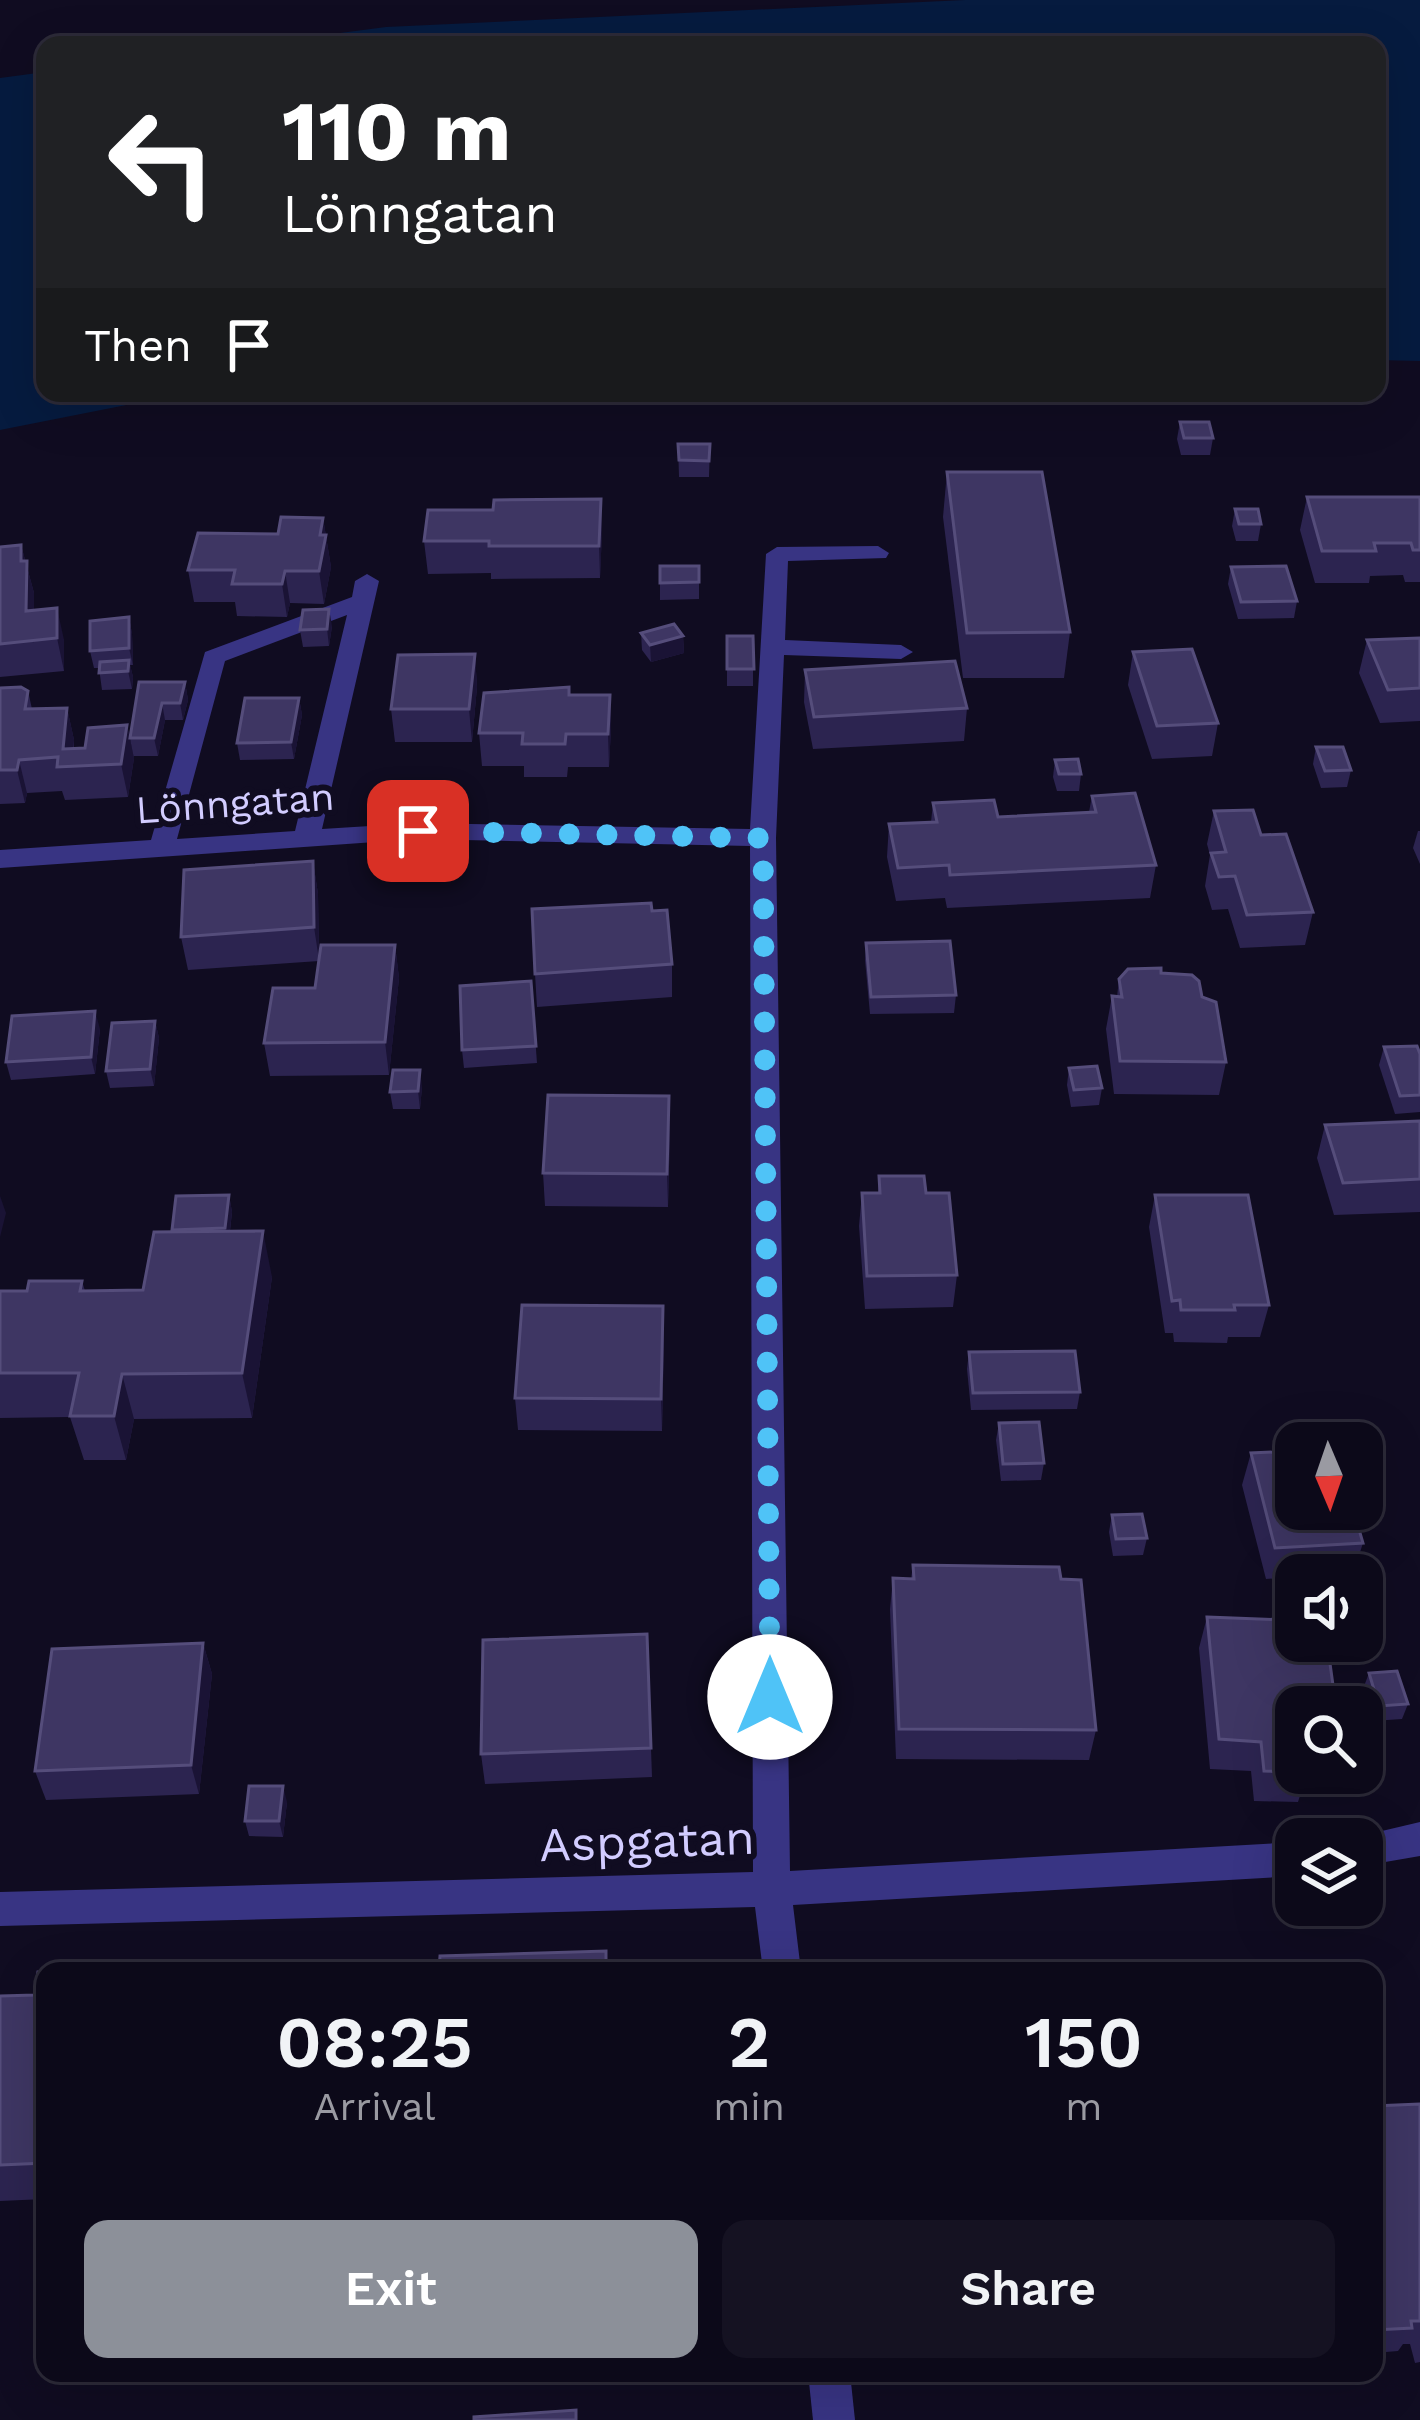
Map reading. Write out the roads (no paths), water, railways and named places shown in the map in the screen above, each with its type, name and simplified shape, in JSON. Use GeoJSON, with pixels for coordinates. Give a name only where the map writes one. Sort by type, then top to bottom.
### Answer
{"type":"FeatureCollection","features":[{"type":"Feature","properties":{"kind":"street"},"geometry":{"type":"LineString","coordinates":[[781,1962],[772,1888],[763,838],[770,647],[777,554],[878,553]]}},
{"type":"Feature","properties":{"kind":"street"},"geometry":{"type":"LineString","coordinates":[[162,846],[214,657],[364,591],[307,836]]}},
{"type":"Feature","properties":{"kind":"street"},"geometry":{"type":"LineString","coordinates":[[770,647],[901,652]]}},
{"type":"Feature","properties":{"kind":"street","name":"Lönngatan"},"geometry":{"type":"LineString","coordinates":[[0,859],[418,831],[763,838]]}},
{"type":"Feature","properties":{"kind":"street"},"geometry":{"type":"LineString","coordinates":[[1383,1846],[1420,1840]]}},
{"type":"Feature","properties":{"kind":"street","name":"Aspgatan"},"geometry":{"type":"LineString","coordinates":[[0,1910],[772,1888],[1275,1859]]}},
{"type":"Feature","properties":{"kind":"street"},"geometry":{"type":"LineString","coordinates":[[830,2382],[834,2420]]}},
{"type":"Feature","properties":{"kind":"water"},"geometry":{"type":"Polygon","coordinates":[[[965,0],[1420,0],[1420,361],[1386,360],[1386,36],[318,36],[386,27],[965,0]]]}},
{"type":"Feature","properties":{"kind":"water"},"geometry":{"type":"Polygon","coordinates":[[[36,73],[36,402],[142,402],[0,430],[0,78],[36,73]]]}}]}
